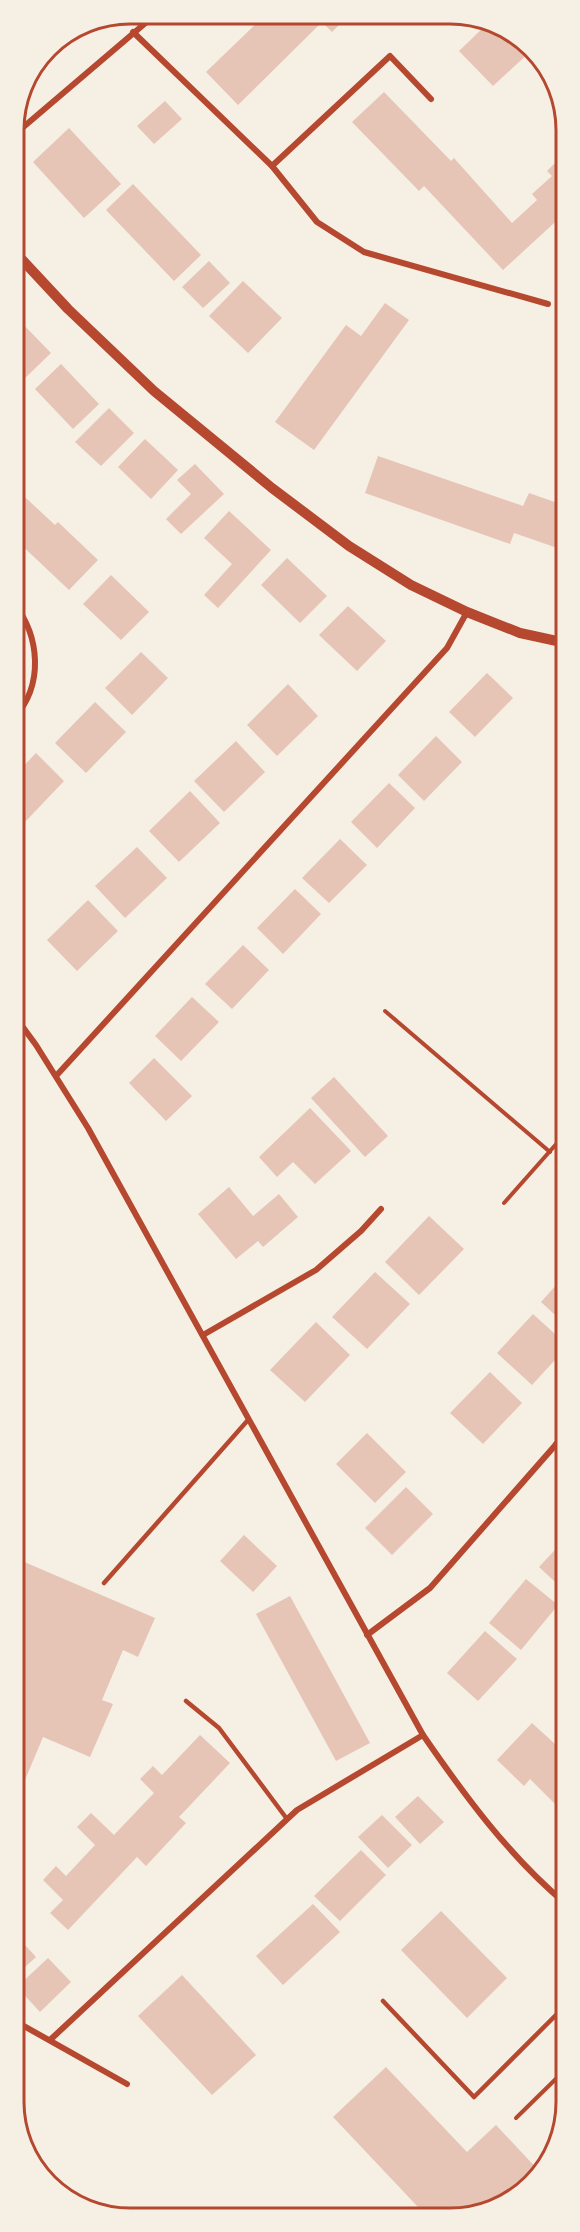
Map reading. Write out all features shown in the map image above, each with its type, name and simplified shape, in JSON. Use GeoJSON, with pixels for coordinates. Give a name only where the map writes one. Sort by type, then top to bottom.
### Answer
{"type":"FeatureCollection","features":[{"type":"Feature","properties":{"kind":"street"},"geometry":{"type":"LineString","coordinates":[[24,126],[143,24]]}},
{"type":"Feature","properties":{"kind":"street"},"geometry":{"type":"LineString","coordinates":[[133,32],[272,166],[317,222],[364,252],[548,304]]}},
{"type":"Feature","properties":{"kind":"street"},"geometry":{"type":"LineString","coordinates":[[272,166],[390,56],[431,99]]}},
{"type":"Feature","properties":{"kind":"street"},"geometry":{"type":"LineString","coordinates":[[24,262],[68,309],[154,391],[272,488],[349,546],[411,585],[467,612],[520,633],[556,641]]}},
{"type":"Feature","properties":{"kind":"street"},"geometry":{"type":"LineString","coordinates":[[56,1076],[447,648],[467,612]]}},
{"type":"Feature","properties":{"kind":"street"},"geometry":{"type":"LineString","coordinates":[[24,617],[32,635],[35,656],[34,677],[29,696],[24,703]]}},
{"type":"Feature","properties":{"kind":"street"},"geometry":{"type":"LineString","coordinates":[[24,1030],[88,1128],[423,1735],[468,1801],[509,1850],[556,1895]]}},
{"type":"Feature","properties":{"kind":"street"},"geometry":{"type":"LineString","coordinates":[[203,1335],[316,1270],[361,1231],[381,1209]]}},
{"type":"Feature","properties":{"kind":"street"},"geometry":{"type":"LineString","coordinates":[[367,1635],[430,1588],[556,1444]]}},
{"type":"Feature","properties":{"kind":"street"},"geometry":{"type":"LineString","coordinates":[[50,2040],[297,1810],[423,1735]]}},
{"type":"Feature","properties":{"kind":"street"},"geometry":{"type":"LineString","coordinates":[[24,2026],[127,2084]]}},
{"type":"Feature","properties":{"kind":"lane"},"geometry":{"type":"LineString","coordinates":[[104,1583],[248,1420]]}},
{"type":"Feature","properties":{"kind":"lane"},"geometry":{"type":"LineString","coordinates":[[186,1701],[219,1728],[286,1819]]}},
{"type":"Feature","properties":{"kind":"lane"},"geometry":{"type":"LineString","coordinates":[[383,2001],[474,2097],[556,2015]]}},
{"type":"Feature","properties":{"kind":"path"},"geometry":{"type":"LineString","coordinates":[[385,1011],[550,1152]]}},
{"type":"Feature","properties":{"kind":"path"},"geometry":{"type":"LineString","coordinates":[[504,1203],[556,1145]]}},
{"type":"Feature","properties":{"kind":"path"},"geometry":{"type":"LineString","coordinates":[[516,2118],[556,2079]]}},
{"type":"Feature","properties":{"kind":"building"},"geometry":{"type":"Polygon","coordinates":[[[256,24],[320,24],[238,105],[206,72],[256,24]]]}},
{"type":"Feature","properties":{"kind":"building"},"geometry":{"type":"Polygon","coordinates":[[[324,24],[340,24],[332,32],[324,24]]]}},
{"type":"Feature","properties":{"kind":"building"},"geometry":{"type":"Polygon","coordinates":[[[482,29],[503,38],[526,56],[493,86],[459,51],[482,29]]]}},
{"type":"Feature","properties":{"kind":"building"},"geometry":{"type":"Polygon","coordinates":[[[384,92],[451,161],[454,158],[512,223],[537,200],[532,194],[552,176],[547,171],[556,162],[556,221],[503,270],[424,186],[419,191],[352,122],[384,92]]]}},
{"type":"Feature","properties":{"kind":"building"},"geometry":{"type":"Polygon","coordinates":[[[165,101],[182,119],[154,144],[137,126],[165,101]]]}},
{"type":"Feature","properties":{"kind":"building"},"geometry":{"type":"Polygon","coordinates":[[[69,128],[121,184],[84,218],[33,162],[69,128]]]}},
{"type":"Feature","properties":{"kind":"building"},"geometry":{"type":"Polygon","coordinates":[[[133,184],[201,255],[174,281],[106,210],[133,184]]]}},
{"type":"Feature","properties":{"kind":"building"},"geometry":{"type":"Polygon","coordinates":[[[209,261],[230,283],[203,308],[182,287],[209,261]]]}},
{"type":"Feature","properties":{"kind":"building"},"geometry":{"type":"Polygon","coordinates":[[[243,281],[282,318],[248,353],[209,316],[243,281]]]}},
{"type":"Feature","properties":{"kind":"building"},"geometry":{"type":"Polygon","coordinates":[[[385,303],[409,320],[314,450],[275,422],[346,325],[361,336],[385,303]]]}},
{"type":"Feature","properties":{"kind":"building"},"geometry":{"type":"Polygon","coordinates":[[[24,325],[51,353],[24,379],[24,325]]]}},
{"type":"Feature","properties":{"kind":"building"},"geometry":{"type":"Polygon","coordinates":[[[61,364],[99,404],[73,429],[35,389],[61,364]]]}},
{"type":"Feature","properties":{"kind":"building"},"geometry":{"type":"Polygon","coordinates":[[[109,408],[134,433],[101,466],[75,442],[109,408]]]}},
{"type":"Feature","properties":{"kind":"building"},"geometry":{"type":"Polygon","coordinates":[[[145,439],[178,470],[151,499],[118,467],[145,439]]]}},
{"type":"Feature","properties":{"kind":"building"},"geometry":{"type":"Polygon","coordinates":[[[378,456],[523,506],[529,493],[556,502],[556,548],[514,533],[510,544],[365,493],[378,456]]]}},
{"type":"Feature","properties":{"kind":"building"},"geometry":{"type":"Polygon","coordinates":[[[195,464],[224,494],[181,534],[166,519],[191,494],[177,480],[195,464]]]}},
{"type":"Feature","properties":{"kind":"building"},"geometry":{"type":"Polygon","coordinates":[[[24,496],[55,525],[58,522],[98,560],[69,590],[24,547],[24,496]]]}},
{"type":"Feature","properties":{"kind":"building"},"geometry":{"type":"Polygon","coordinates":[[[229,511],[271,550],[218,608],[204,595],[232,564],[204,538],[229,511]]]}},
{"type":"Feature","properties":{"kind":"building"},"geometry":{"type":"Polygon","coordinates":[[[287,558],[327,596],[300,623],[261,585],[287,558]]]}},
{"type":"Feature","properties":{"kind":"building"},"geometry":{"type":"Polygon","coordinates":[[[111,575],[149,612],[121,640],[83,604],[111,575]]]}},
{"type":"Feature","properties":{"kind":"building"},"geometry":{"type":"Polygon","coordinates":[[[348,606],[386,641],[357,671],[319,635],[348,606]]]}},
{"type":"Feature","properties":{"kind":"building"},"geometry":{"type":"Polygon","coordinates":[[[141,652],[168,678],[132,715],[105,688],[141,652]]]}},
{"type":"Feature","properties":{"kind":"building"},"geometry":{"type":"Polygon","coordinates":[[[487,673],[513,698],[475,737],[449,712],[487,673]]]}},
{"type":"Feature","properties":{"kind":"building"},"geometry":{"type":"Polygon","coordinates":[[[288,684],[318,716],[277,756],[247,725],[288,684]]]}},
{"type":"Feature","properties":{"kind":"building"},"geometry":{"type":"Polygon","coordinates":[[[95,702],[126,732],[86,773],[55,743],[95,702]]]}},
{"type":"Feature","properties":{"kind":"building"},"geometry":{"type":"Polygon","coordinates":[[[436,736],[462,762],[424,801],[398,775],[436,736]]]}},
{"type":"Feature","properties":{"kind":"building"},"geometry":{"type":"Polygon","coordinates":[[[236,741],[265,772],[224,812],[194,781],[236,741]]]}},
{"type":"Feature","properties":{"kind":"building"},"geometry":{"type":"Polygon","coordinates":[[[36,753],[64,781],[25,822],[24,821],[24,766],[36,753]]]}},
{"type":"Feature","properties":{"kind":"building"},"geometry":{"type":"Polygon","coordinates":[[[389,783],[415,808],[377,848],[351,822],[389,783]]]}},
{"type":"Feature","properties":{"kind":"building"},"geometry":{"type":"Polygon","coordinates":[[[190,791],[220,823],[179,862],[149,831],[190,791]]]}},
{"type":"Feature","properties":{"kind":"building"},"geometry":{"type":"Polygon","coordinates":[[[340,839],[367,865],[329,903],[302,878],[340,839]]]}},
{"type":"Feature","properties":{"kind":"building"},"geometry":{"type":"Polygon","coordinates":[[[137,847],[167,878],[125,918],[95,886],[137,847]]]}},
{"type":"Feature","properties":{"kind":"building"},"geometry":{"type":"Polygon","coordinates":[[[295,889],[321,914],[283,954],[257,928],[295,889]]]}},
{"type":"Feature","properties":{"kind":"building"},"geometry":{"type":"Polygon","coordinates":[[[88,900],[118,931],[77,971],[47,940],[88,900]]]}},
{"type":"Feature","properties":{"kind":"building"},"geometry":{"type":"Polygon","coordinates":[[[243,945],[269,970],[232,1009],[205,984],[243,945]]]}},
{"type":"Feature","properties":{"kind":"building"},"geometry":{"type":"Polygon","coordinates":[[[192,997],[219,1022],[181,1061],[155,1036],[192,997]]]}},
{"type":"Feature","properties":{"kind":"building"},"geometry":{"type":"Polygon","coordinates":[[[154,1058],[192,1096],[166,1121],[129,1083],[154,1058]]]}},
{"type":"Feature","properties":{"kind":"building"},"geometry":{"type":"Polygon","coordinates":[[[334,1077],[388,1136],[365,1157],[311,1098],[334,1077]]]}},
{"type":"Feature","properties":{"kind":"building"},"geometry":{"type":"Polygon","coordinates":[[[310,1108],[351,1151],[315,1184],[293,1162],[277,1177],[259,1157],[310,1108]]]}},
{"type":"Feature","properties":{"kind":"building"},"geometry":{"type":"Polygon","coordinates":[[[229,1187],[253,1216],[279,1194],[298,1217],[263,1247],[258,1241],[236,1259],[198,1214],[229,1187]]]}},
{"type":"Feature","properties":{"kind":"building"},"geometry":{"type":"Polygon","coordinates":[[[429,1216],[464,1249],[419,1295],[385,1262],[429,1216]]]}},
{"type":"Feature","properties":{"kind":"building"},"geometry":{"type":"Polygon","coordinates":[[[375,1272],[410,1304],[367,1349],[332,1317],[375,1272]]]}},
{"type":"Feature","properties":{"kind":"building"},"geometry":{"type":"Polygon","coordinates":[[[556,1285],[556,1316],[541,1302],[556,1285]]]}},
{"type":"Feature","properties":{"kind":"building"},"geometry":{"type":"Polygon","coordinates":[[[533,1314],[556,1335],[556,1359],[532,1385],[497,1353],[533,1314]]]}},
{"type":"Feature","properties":{"kind":"building"},"geometry":{"type":"Polygon","coordinates":[[[316,1322],[350,1355],[305,1402],[270,1370],[316,1322]]]}},
{"type":"Feature","properties":{"kind":"building"},"geometry":{"type":"Polygon","coordinates":[[[490,1372],[522,1403],[483,1444],[450,1413],[490,1372]]]}},
{"type":"Feature","properties":{"kind":"building"},"geometry":{"type":"Polygon","coordinates":[[[367,1433],[406,1472],[375,1503],[336,1464],[367,1433]]]}},
{"type":"Feature","properties":{"kind":"building"},"geometry":{"type":"Polygon","coordinates":[[[406,1487],[433,1514],[392,1555],[365,1528],[406,1487]]]}},
{"type":"Feature","properties":{"kind":"building"},"geometry":{"type":"Polygon","coordinates":[[[244,1535],[277,1566],[253,1592],[220,1561],[244,1535]]]}},
{"type":"Feature","properties":{"kind":"building"},"geometry":{"type":"Polygon","coordinates":[[[556,1549],[556,1583],[539,1567],[556,1549]]]}},
{"type":"Feature","properties":{"kind":"building"},"geometry":{"type":"Polygon","coordinates":[[[24,1562],[155,1618],[138,1657],[123,1650],[102,1700],[113,1704],[90,1757],[43,1737],[25,1780],[24,1562]]]}},
{"type":"Feature","properties":{"kind":"building"},"geometry":{"type":"Polygon","coordinates":[[[526,1579],[556,1603],[556,1607],[521,1650],[489,1623],[526,1579]]]}},
{"type":"Feature","properties":{"kind":"building"},"geometry":{"type":"Polygon","coordinates":[[[290,1596],[370,1743],[336,1761],[256,1614],[290,1596]]]}},
{"type":"Feature","properties":{"kind":"building"},"geometry":{"type":"Polygon","coordinates":[[[485,1631],[517,1659],[478,1701],[447,1673],[485,1631]]]}},
{"type":"Feature","properties":{"kind":"building"},"geometry":{"type":"Polygon","coordinates":[[[532,1723],[556,1745],[556,1805],[530,1779],[524,1786],[497,1760],[532,1723]]]}},
{"type":"Feature","properties":{"kind":"building"},"geometry":{"type":"Polygon","coordinates":[[[200,1735],[230,1763],[179,1817],[186,1823],[146,1866],[137,1857],[68,1930],[50,1913],[63,1900],[43,1880],[56,1866],[66,1876],[95,1845],[77,1827],[91,1813],[114,1835],[154,1793],[140,1779],[153,1766],[162,1775],[200,1735]]]}},
{"type":"Feature","properties":{"kind":"building"},"geometry":{"type":"Polygon","coordinates":[[[418,1796],[444,1822],[420,1844],[395,1817],[418,1796]]]}},
{"type":"Feature","properties":{"kind":"building"},"geometry":{"type":"Polygon","coordinates":[[[382,1815],[412,1845],[388,1868],[358,1837],[382,1815]]]}},
{"type":"Feature","properties":{"kind":"building"},"geometry":{"type":"Polygon","coordinates":[[[361,1850],[386,1875],[340,1921],[314,1896],[361,1850]]]}},
{"type":"Feature","properties":{"kind":"building"},"geometry":{"type":"Polygon","coordinates":[[[313,1904],[340,1932],[283,1985],[256,1956],[313,1904]]]}},
{"type":"Feature","properties":{"kind":"building"},"geometry":{"type":"Polygon","coordinates":[[[441,1911],[507,1978],[467,2018],[401,1950],[441,1911]]]}},
{"type":"Feature","properties":{"kind":"building"},"geometry":{"type":"Polygon","coordinates":[[[24,1944],[36,1957],[24,1968],[24,1944]]]}},
{"type":"Feature","properties":{"kind":"building"},"geometry":{"type":"Polygon","coordinates":[[[48,1958],[71,1982],[40,2012],[24,1995],[24,1980],[48,1958]]]}},
{"type":"Feature","properties":{"kind":"building"},"geometry":{"type":"Polygon","coordinates":[[[182,1975],[256,2055],[212,2095],[138,2016],[182,1975]]]}},
{"type":"Feature","properties":{"kind":"building"},"geometry":{"type":"Polygon","coordinates":[[[386,2067],[467,2152],[496,2125],[534,2166],[520,2182],[490,2200],[463,2207],[417,2208],[333,2117],[386,2067]]]}}]}
